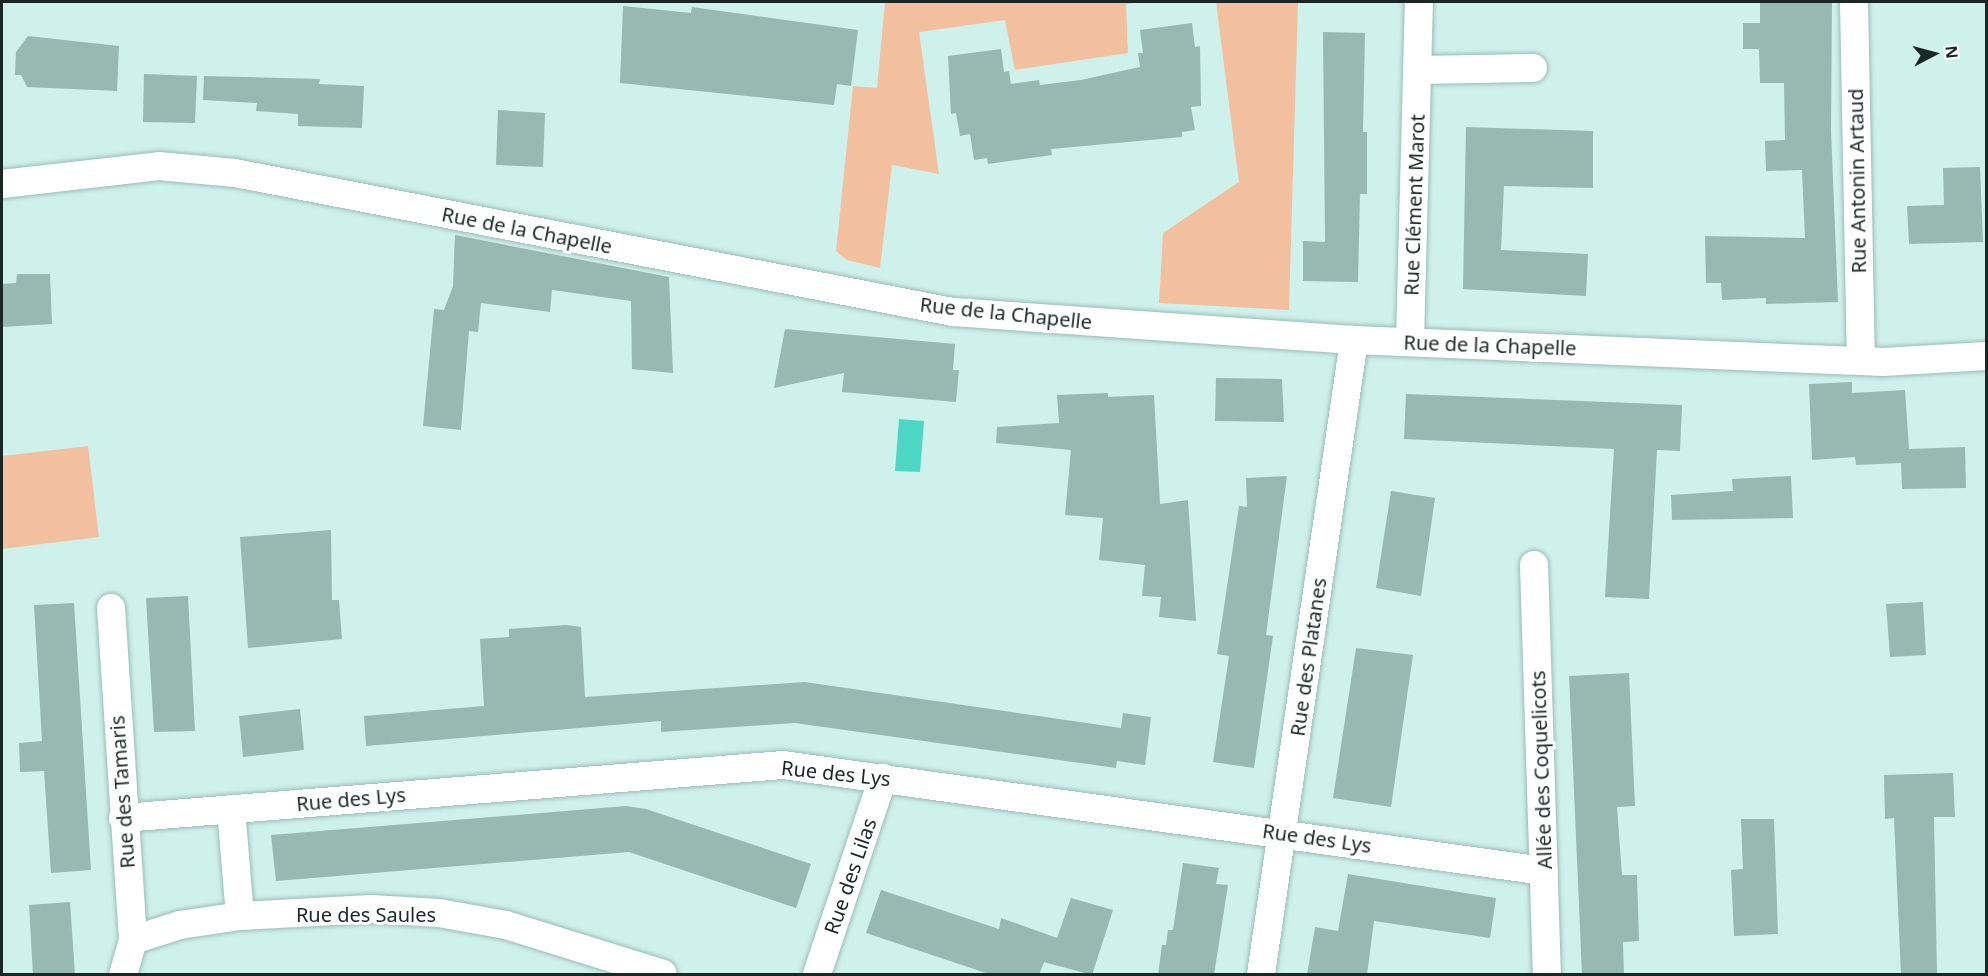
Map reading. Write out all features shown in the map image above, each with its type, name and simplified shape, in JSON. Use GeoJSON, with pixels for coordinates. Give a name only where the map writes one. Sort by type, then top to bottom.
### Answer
{"type":"FeatureCollection","features":[{"type":"Feature","properties":{"kind":"street","name":"Rue Clément Marot"},"geometry":{"type":"LineString","coordinates":[[1410,341],[1419,2]]}},
{"type":"Feature","properties":{"kind":"street","name":"Rue Antonin Artaud"},"geometry":{"type":"LineString","coordinates":[[1854,2],[1861,361]]}},
{"type":"Feature","properties":{"kind":"street"},"geometry":{"type":"LineString","coordinates":[[1417,70],[1533,68]]}},
{"type":"Feature","properties":{"kind":"street","name":"Rue de la Chapelle"},"geometry":{"type":"LineString","coordinates":[[2,184],[159,166],[236,173],[953,312],[1354,340],[1861,361],[1986,356]]}},
{"type":"Feature","properties":{"kind":"street","name":"Rue des Platanes"},"geometry":{"type":"LineString","coordinates":[[1261,975],[1354,340]]}},
{"type":"Feature","properties":{"kind":"street","name":"Allée des Coquelicots"},"geometry":{"type":"LineString","coordinates":[[1534,565],[1547,975]]}},
{"type":"Feature","properties":{"kind":"street","name":"Rue des Tamaris"},"geometry":{"type":"LineString","coordinates":[[111,608],[123,818],[133,940],[123,975]]}},
{"type":"Feature","properties":{"kind":"street","name":"Rue des Lys"},"geometry":{"type":"LineString","coordinates":[[123,818],[783,765],[1544,871]]}},
{"type":"Feature","properties":{"kind":"street","name":"Rue des Lilas"},"geometry":{"type":"LineString","coordinates":[[818,974],[884,778]]}},
{"type":"Feature","properties":{"kind":"street"},"geometry":{"type":"LineString","coordinates":[[231,809],[240,916]]}},
{"type":"Feature","properties":{"kind":"street","name":"Rue des Saules"},"geometry":{"type":"LineString","coordinates":[[133,940],[180,925],[240,916],[371,909],[439,913],[506,925],[663,975]]}},
{"type":"Feature","properties":{"kind":"shaded area"},"geometry":{"type":"Polygon","coordinates":[[[885,2],[1144,2],[1126,4],[1128,53],[1015,70],[1005,20],[919,32],[939,174],[892,165],[880,268],[847,260],[836,251],[853,86],[877,88],[885,2]]]}},
{"type":"Feature","properties":{"kind":"shaded area"},"geometry":{"type":"Polygon","coordinates":[[[1216,2],[1298,2],[1289,310],[1159,303],[1163,233],[1239,182],[1216,2]]]}},
{"type":"Feature","properties":{"kind":"shaded area"},"geometry":{"type":"Polygon","coordinates":[[[899,419],[924,421],[920,472],[895,471],[899,419]]]}},
{"type":"Feature","properties":{"kind":"shaded area"},"geometry":{"type":"Polygon","coordinates":[[[88,446],[99,537],[2,549],[2,456],[88,446]]]}},
{"type":"Feature","properties":{"kind":"building"},"geometry":{"type":"Polygon","coordinates":[[[1760,2],[1832,2],[1831,131],[1838,302],[1766,304],[1766,298],[1722,300],[1721,283],[1706,283],[1705,236],[1805,238],[1802,170],[1766,171],[1765,141],[1785,140],[1784,83],[1760,83],[1759,49],[1743,49],[1743,23],[1760,23],[1760,2]]]}},
{"type":"Feature","properties":{"kind":"building"},"geometry":{"type":"Polygon","coordinates":[[[623,6],[691,13],[692,7],[858,30],[851,86],[837,84],[834,105],[620,83],[623,6]]]}},
{"type":"Feature","properties":{"kind":"building"},"geometry":{"type":"Polygon","coordinates":[[[1192,23],[1195,47],[1200,46],[1201,106],[1191,107],[1195,130],[1182,132],[1182,137],[1051,149],[1052,155],[988,164],[987,158],[974,160],[970,134],[960,136],[956,113],[951,114],[948,56],[1001,49],[1004,72],[1009,71],[1011,84],[1039,80],[1040,85],[1081,80],[1140,67],[1138,53],[1143,53],[1140,30],[1192,23]]]}},
{"type":"Feature","properties":{"kind":"building"},"geometry":{"type":"Polygon","coordinates":[[[1323,32],[1365,33],[1363,132],[1367,132],[1367,194],[1360,194],[1358,282],[1303,281],[1303,241],[1325,242],[1323,32]]]}},
{"type":"Feature","properties":{"kind":"building"},"geometry":{"type":"Polygon","coordinates":[[[28,36],[119,46],[117,91],[27,87],[21,75],[15,75],[16,52],[28,36]]]}},
{"type":"Feature","properties":{"kind":"building"},"geometry":{"type":"Polygon","coordinates":[[[144,74],[197,76],[195,123],[143,122],[144,74]]]}},
{"type":"Feature","properties":{"kind":"building"},"geometry":{"type":"Polygon","coordinates":[[[204,76],[320,79],[319,84],[364,86],[362,128],[298,126],[298,114],[256,111],[257,103],[203,100],[204,76]]]}},
{"type":"Feature","properties":{"kind":"building"},"geometry":{"type":"Polygon","coordinates":[[[498,110],[545,113],[543,167],[496,165],[498,110]]]}},
{"type":"Feature","properties":{"kind":"building"},"geometry":{"type":"Polygon","coordinates":[[[1466,127],[1593,131],[1593,188],[1504,186],[1501,250],[1588,254],[1586,296],[1463,289],[1466,127]]]}},
{"type":"Feature","properties":{"kind":"building"},"geometry":{"type":"Polygon","coordinates":[[[1980,167],[1983,242],[1909,244],[1907,206],[1944,205],[1943,168],[1980,167]]]}},
{"type":"Feature","properties":{"kind":"building"},"geometry":{"type":"Polygon","coordinates":[[[455,235],[669,277],[673,373],[632,369],[631,301],[552,290],[550,312],[481,303],[478,332],[469,331],[461,430],[423,426],[434,309],[444,310],[453,286],[455,235]]]}},
{"type":"Feature","properties":{"kind":"building"},"geometry":{"type":"Polygon","coordinates":[[[17,274],[50,274],[52,324],[2,327],[2,284],[16,283],[17,274]]]}},
{"type":"Feature","properties":{"kind":"building"},"geometry":{"type":"Polygon","coordinates":[[[785,329],[955,344],[953,370],[959,370],[956,402],[842,392],[844,373],[774,388],[785,329]]]}},
{"type":"Feature","properties":{"kind":"building"},"geometry":{"type":"Polygon","coordinates":[[[1216,378],[1282,379],[1284,422],[1215,421],[1216,378]]]}},
{"type":"Feature","properties":{"kind":"building"},"geometry":{"type":"Polygon","coordinates":[[[1852,382],[1852,393],[1905,390],[1909,449],[1965,447],[1966,488],[1902,489],[1901,463],[1856,465],[1855,457],[1812,460],[1809,384],[1852,382]]]}},
{"type":"Feature","properties":{"kind":"building"},"geometry":{"type":"Polygon","coordinates":[[[1108,393],[1108,397],[1154,395],[1160,504],[1188,500],[1196,621],[1159,617],[1161,597],[1142,596],[1145,565],[1099,560],[1103,518],[1065,515],[1071,450],[996,443],[997,427],[1059,423],[1057,395],[1108,393]]]}},
{"type":"Feature","properties":{"kind":"building"},"geometry":{"type":"Polygon","coordinates":[[[1406,394],[1682,405],[1680,451],[1657,450],[1649,599],[1605,597],[1614,449],[1404,439],[1406,394]]]}},
{"type":"Feature","properties":{"kind":"building"},"geometry":{"type":"Polygon","coordinates":[[[1287,476],[1266,635],[1273,636],[1254,768],[1213,762],[1229,656],[1217,654],[1239,506],[1247,507],[1246,478],[1287,476]]]}},
{"type":"Feature","properties":{"kind":"building"},"geometry":{"type":"Polygon","coordinates":[[[1791,476],[1793,518],[1672,520],[1671,495],[1733,491],[1732,479],[1791,476]]]}},
{"type":"Feature","properties":{"kind":"building"},"geometry":{"type":"Polygon","coordinates":[[[1391,491],[1435,498],[1421,596],[1376,588],[1391,491]]]}},
{"type":"Feature","properties":{"kind":"building"},"geometry":{"type":"Polygon","coordinates":[[[331,530],[332,600],[339,600],[342,639],[248,648],[240,537],[331,530]]]}},
{"type":"Feature","properties":{"kind":"building"},"geometry":{"type":"Polygon","coordinates":[[[188,596],[195,731],[154,732],[146,598],[188,596]]]}},
{"type":"Feature","properties":{"kind":"building"},"geometry":{"type":"Polygon","coordinates":[[[1923,602],[1926,655],[1890,657],[1886,604],[1923,602]]]}},
{"type":"Feature","properties":{"kind":"building"},"geometry":{"type":"Polygon","coordinates":[[[74,603],[91,870],[51,873],[44,771],[20,772],[19,743],[42,741],[34,605],[74,603]]]}},
{"type":"Feature","properties":{"kind":"building"},"geometry":{"type":"Polygon","coordinates":[[[566,625],[581,627],[585,697],[805,682],[1121,728],[1123,713],[1151,717],[1145,765],[1117,761],[1116,768],[795,723],[661,732],[661,721],[366,746],[364,716],[484,706],[480,639],[509,637],[509,629],[566,625]]]}},
{"type":"Feature","properties":{"kind":"building"},"geometry":{"type":"Polygon","coordinates":[[[1356,648],[1413,655],[1391,807],[1333,798],[1356,648]]]}},
{"type":"Feature","properties":{"kind":"building"},"geometry":{"type":"Polygon","coordinates":[[[1629,673],[1635,806],[1617,807],[1622,875],[1637,875],[1639,941],[1623,942],[1624,975],[1582,975],[1569,676],[1629,673]]]}},
{"type":"Feature","properties":{"kind":"building"},"geometry":{"type":"Polygon","coordinates":[[[300,709],[304,750],[243,757],[239,716],[300,709]]]}},
{"type":"Feature","properties":{"kind":"building"},"geometry":{"type":"Polygon","coordinates":[[[1953,773],[1955,817],[1934,817],[1937,975],[1901,975],[1894,818],[1885,819],[1884,775],[1953,773]]]}},
{"type":"Feature","properties":{"kind":"building"},"geometry":{"type":"Polygon","coordinates":[[[626,806],[646,809],[811,864],[796,908],[629,852],[276,881],[271,835],[626,806]]]}},
{"type":"Feature","properties":{"kind":"building"},"geometry":{"type":"Polygon","coordinates":[[[1741,819],[1774,819],[1778,934],[1734,936],[1731,870],[1743,869],[1741,819]]]}},
{"type":"Feature","properties":{"kind":"building"},"geometry":{"type":"Polygon","coordinates":[[[1183,863],[1219,868],[1216,884],[1228,885],[1214,975],[1158,975],[1162,945],[1166,945],[1168,930],[1173,930],[1183,863]]]}},
{"type":"Feature","properties":{"kind":"building"},"geometry":{"type":"Polygon","coordinates":[[[1348,874],[1496,898],[1490,938],[1374,921],[1367,975],[1307,975],[1315,927],[1338,931],[1348,874]]]}},
{"type":"Feature","properties":{"kind":"building"},"geometry":{"type":"Polygon","coordinates":[[[881,890],[999,929],[1001,918],[1057,938],[1071,898],[1113,910],[1092,975],[1044,962],[1039,975],[992,975],[866,933],[881,890]]]}},
{"type":"Feature","properties":{"kind":"building"},"geometry":{"type":"Polygon","coordinates":[[[70,902],[75,975],[33,975],[29,905],[70,902]]]}}]}
